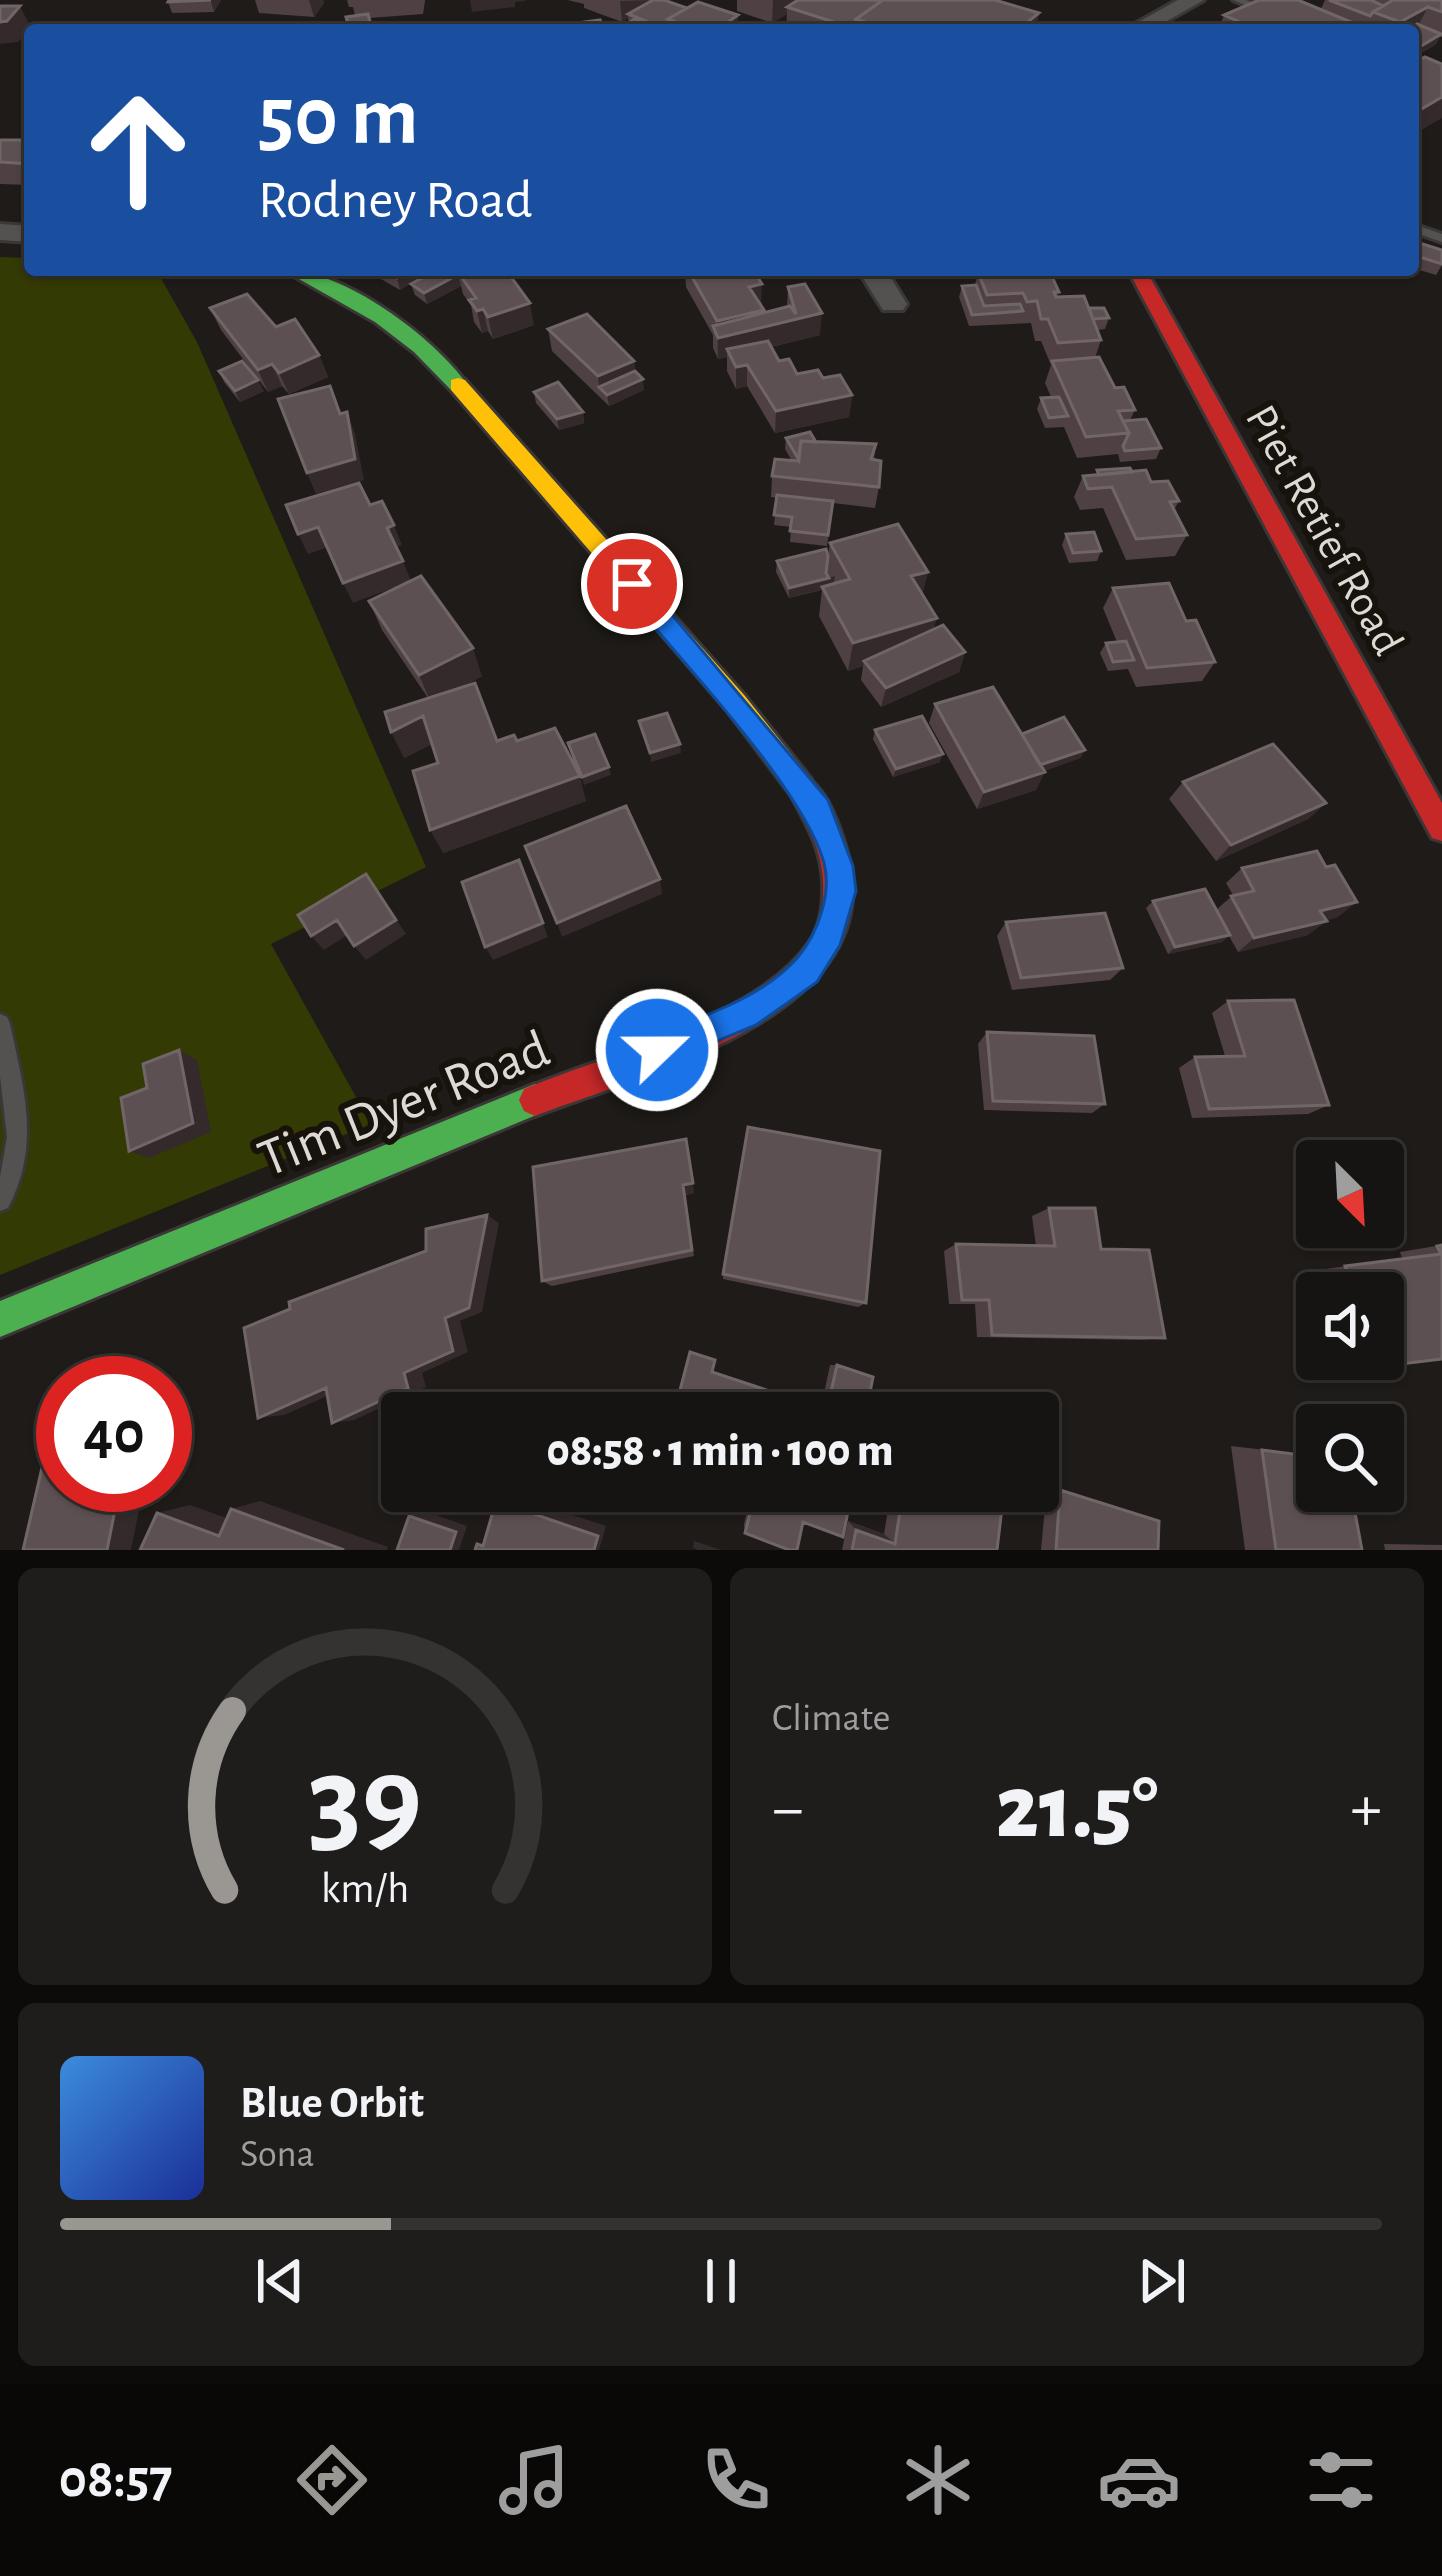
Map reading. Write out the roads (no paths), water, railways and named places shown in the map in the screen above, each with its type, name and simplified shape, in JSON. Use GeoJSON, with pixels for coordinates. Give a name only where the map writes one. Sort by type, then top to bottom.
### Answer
{"type":"FeatureCollection","features":[{"type":"Feature","properties":{"kind":"street"},"geometry":{"type":"LineString","coordinates":[[1147,24],[1194,0]]}},
{"type":"Feature","properties":{"kind":"street","name":"Tim Dyer Road"},"geometry":{"type":"LineString","coordinates":[[0,1319],[745,1014],[782,992],[825,945],[836,917],[839,866],[818,809],[736,703],[432,355],[352,294],[307,276]]}},
{"type":"Feature","properties":{"kind":"street"},"geometry":{"type":"LineString","coordinates":[[876,276],[893,304]]}},
{"type":"Feature","properties":{"kind":"street","name":"Piet Retief Road"},"geometry":{"type":"LineString","coordinates":[[1140,276],[1442,829]]}},
{"type":"Feature","properties":{"kind":"lane"},"geometry":{"type":"LineString","coordinates":[[1238,0],[1298,24]]}},
{"type":"Feature","properties":{"kind":"lane"},"geometry":{"type":"LineString","coordinates":[[1265,11],[1287,0]]}},
{"type":"Feature","properties":{"kind":"lane"},"geometry":{"type":"LineString","coordinates":[[0,1024],[14,1102],[16,1163],[0,1200]]}}]}
